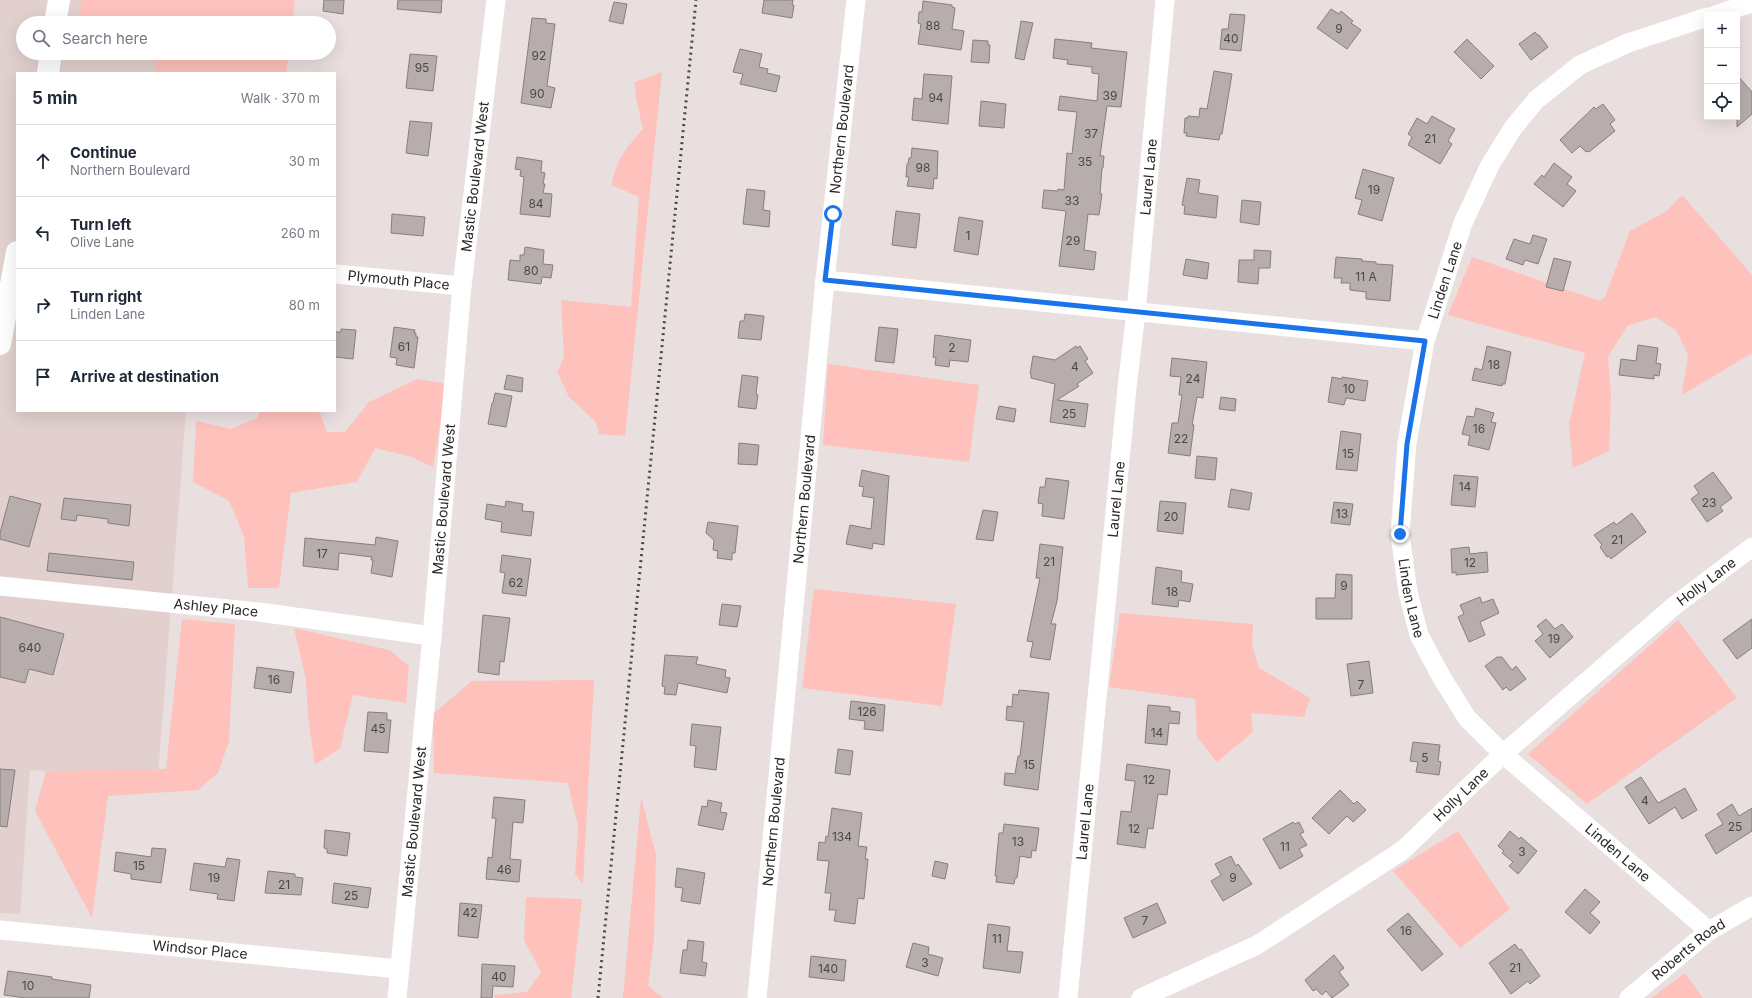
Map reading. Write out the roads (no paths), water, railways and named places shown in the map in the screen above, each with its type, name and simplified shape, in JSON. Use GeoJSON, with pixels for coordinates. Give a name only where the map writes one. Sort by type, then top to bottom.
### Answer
{"type":"FeatureCollection","features":[{"type":"Feature","properties":{"kind":"main road"},"geometry":{"type":"LineString","coordinates":[[56,16],[59,0]]}},
{"type":"Feature","properties":{"kind":"main road"},"geometry":{"type":"LineString","coordinates":[[48,72],[50,60]]}},
{"type":"Feature","properties":{"kind":"main road"},"geometry":{"type":"LineString","coordinates":[[0,344],[5,290],[16,255]]}},
{"type":"Feature","properties":{"kind":"street","name":"Mastic Boulevard West"},"geometry":{"type":"LineString","coordinates":[[397,998],[432,636],[462,286],[496,0]]}},
{"type":"Feature","properties":{"kind":"street","name":"Northern Boulevard"},"geometry":{"type":"LineString","coordinates":[[757,998],[825,280],[856,0]]}},
{"type":"Feature","properties":{"kind":"street","name":"Laurel Lane"},"geometry":{"type":"LineString","coordinates":[[1068,998],[1136,312],[1165,0]]}},
{"type":"Feature","properties":{"kind":"street"},"geometry":{"type":"LineString","coordinates":[[1724,12],[1752,3]]}},
{"type":"Feature","properties":{"kind":"street","name":"Linden Lane"},"geometry":{"type":"LineString","coordinates":[[1704,18],[1628,43],[1580,64],[1536,100],[1513,128],[1490,165],[1464,223],[1425,341],[1407,444],[1400,534],[1408,592],[1419,635],[1442,678],[1467,718],[1503,754],[1709,931]]}},
{"type":"Feature","properties":{"kind":"street","name":"Plymouth Place"},"geometry":{"type":"LineString","coordinates":[[336,274],[462,286]]}},
{"type":"Feature","properties":{"kind":"street"},"geometry":{"type":"LineString","coordinates":[[825,280],[1425,341]]}},
{"type":"Feature","properties":{"kind":"street","name":"Holly Lane"},"geometry":{"type":"LineString","coordinates":[[1142,998],[1257,945],[1404,850],[1503,754],[1674,606],[1752,547]]}},
{"type":"Feature","properties":{"kind":"street","name":"Ashley Place"},"geometry":{"type":"LineString","coordinates":[[0,586],[259,612],[432,636]]}},
{"type":"Feature","properties":{"kind":"street","name":"Roberts Road"},"geometry":{"type":"LineString","coordinates":[[1630,998],[1709,931],[1752,906]]}},
{"type":"Feature","properties":{"kind":"street","name":"Windsor Place"},"geometry":{"type":"LineString","coordinates":[[0,930],[399,969]]}},
{"type":"Feature","properties":{"kind":"railway"},"geometry":{"type":"LineString","coordinates":[[598,998],[696,0]]}}]}
